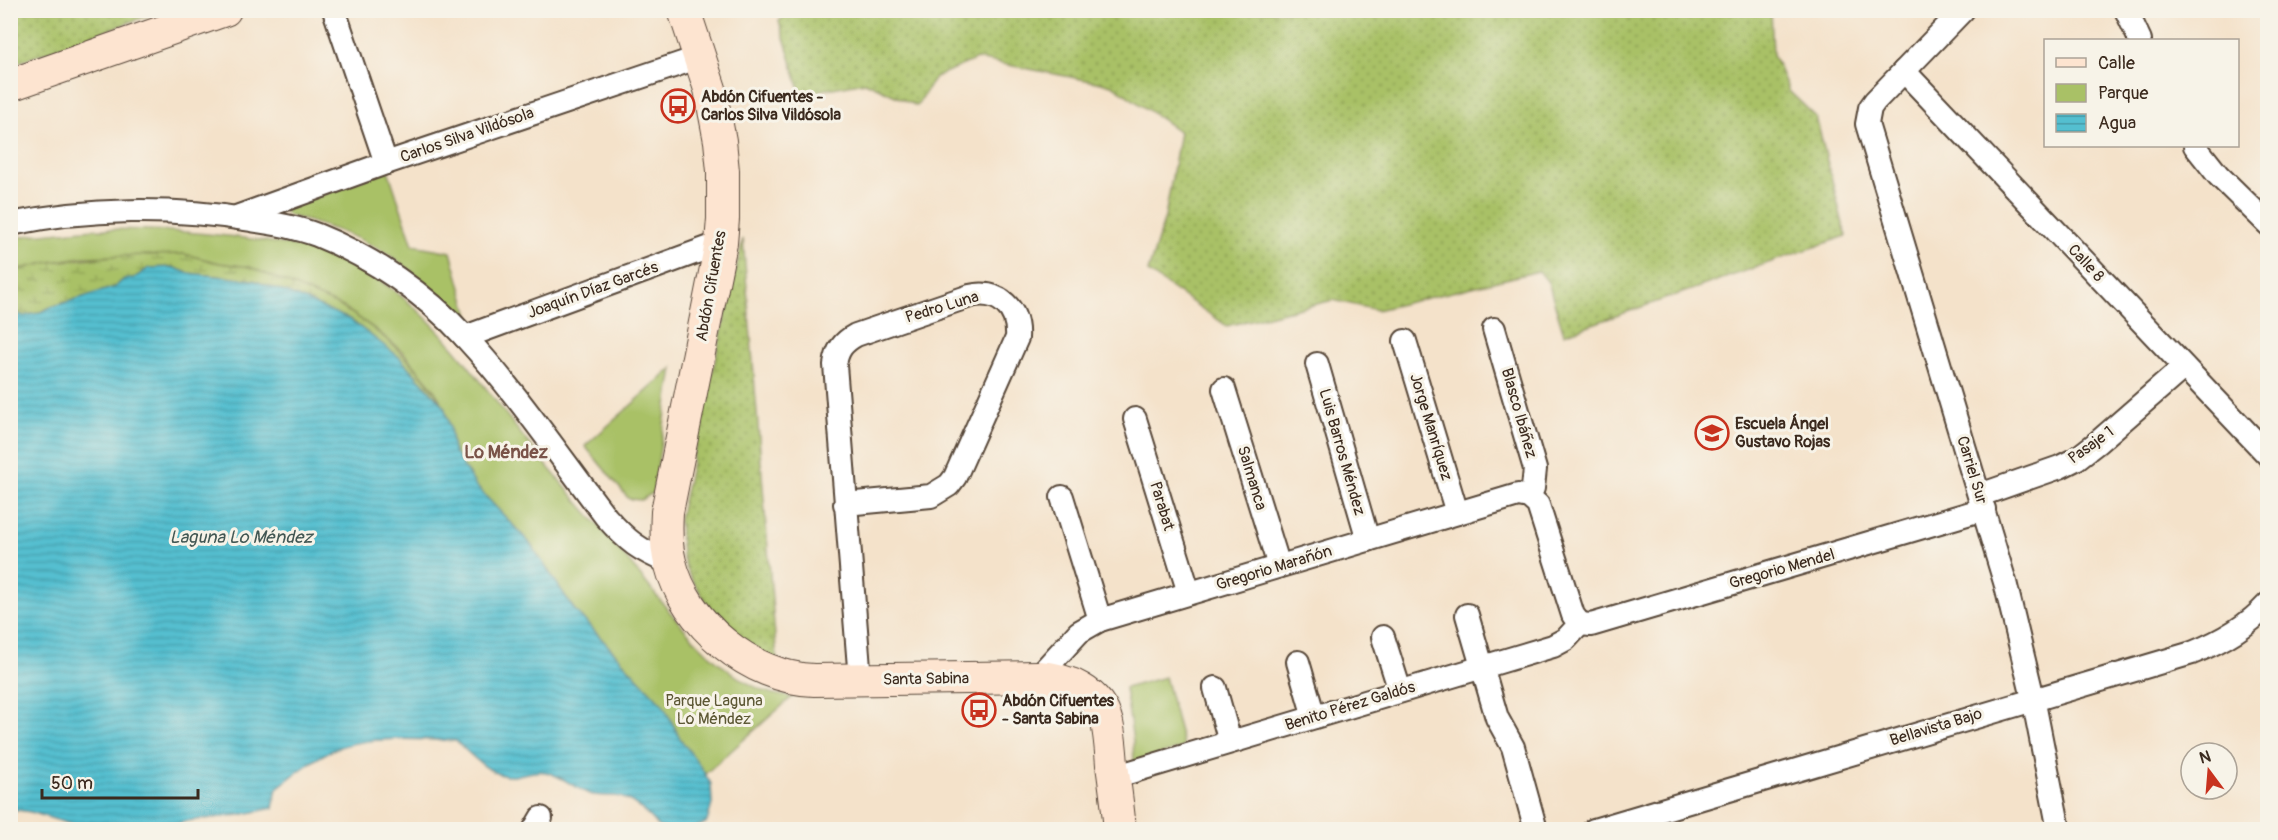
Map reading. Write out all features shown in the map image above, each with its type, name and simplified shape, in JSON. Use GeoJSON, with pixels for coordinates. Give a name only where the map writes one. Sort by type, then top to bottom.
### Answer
{"type":"FeatureCollection","features":[{"type":"Feature","properties":{"kind":"street"},"geometry":{"type":"LineString","coordinates":[[10,86],[225,10]]}},
{"type":"Feature","properties":{"kind":"street"},"geometry":{"type":"LineString","coordinates":[[334,10],[386,163]]}},
{"type":"Feature","properties":{"kind":"street","name":"Abdón Cifuentes"},"geometry":{"type":"LineString","coordinates":[[670,563],[666,531],[667,512],[721,243],[724,195],[720,141],[710,89],[684,10]]}},
{"type":"Feature","properties":{"kind":"street"},"geometry":{"type":"LineString","coordinates":[[1904,71],[1963,10]]}},
{"type":"Feature","properties":{"kind":"street"},"geometry":{"type":"LineString","coordinates":[[2126,10],[2140,39]]}},
{"type":"Feature","properties":{"kind":"street","name":"Carlos Silva Vildósola"},"geometry":{"type":"LineString","coordinates":[[235,217],[386,163],[700,57]]}},
{"type":"Feature","properties":{"kind":"street","name":"Carriel Sur"},"geometry":{"type":"LineString","coordinates":[[1904,71],[1875,101],[1867,124],[2005,582],[2033,698],[2059,830]]}},
{"type":"Feature","properties":{"kind":"street","name":"Calle 8"},"geometry":{"type":"LineString","coordinates":[[1904,71],[2268,455]]}},
{"type":"Feature","properties":{"kind":"street"},"geometry":{"type":"LineString","coordinates":[[2196,147],[2218,175],[2268,224]]}},
{"type":"Feature","properties":{"kind":"street"},"geometry":{"type":"LineString","coordinates":[[10,224],[118,212],[189,213],[281,224],[316,234],[352,251],[411,288],[465,336],[496,372],[606,517],[626,539],[644,552],[670,563]]}},
{"type":"Feature","properties":{"kind":"street","name":"Joaquín Díaz Garcés"},"geometry":{"type":"LineString","coordinates":[[465,336],[721,243]]}},
{"type":"Feature","properties":{"kind":"street","name":"Pedro Luna"},"geometry":{"type":"LineString","coordinates":[[845,504],[931,496],[949,485],[955,477],[1017,338],[1018,329],[1013,313],[1001,299],[985,294],[970,296],[856,335],[840,347],[835,365],[845,504],[860,680]]}},
{"type":"Feature","properties":{"kind":"street","name":"Blasco Ibáñez"},"geometry":{"type":"LineString","coordinates":[[1494,329],[1535,469],[1533,488],[1529,497]]}},
{"type":"Feature","properties":{"kind":"street","name":"Jorge Manríquez"},"geometry":{"type":"LineString","coordinates":[[1405,341],[1457,513]]}},
{"type":"Feature","properties":{"kind":"street","name":"Luis Barros Méndez"},"geometry":{"type":"LineString","coordinates":[[1317,364],[1368,540]]}},
{"type":"Feature","properties":{"kind":"street","name":"Pasaje 1"},"geometry":{"type":"LineString","coordinates":[[1982,502],[2076,459],[2184,367]]}},
{"type":"Feature","properties":{"kind":"street","name":"Salmanca"},"geometry":{"type":"LineString","coordinates":[[1224,389],[1279,566]]}},
{"type":"Feature","properties":{"kind":"street","name":"Parabat"},"geometry":{"type":"LineString","coordinates":[[1135,419],[1189,593]]}},
{"type":"Feature","properties":{"kind":"street","name":"Gregorio Marañón"},"geometry":{"type":"LineString","coordinates":[[1038,677],[1078,632],[1100,620],[1518,495],[1529,497]]}},
{"type":"Feature","properties":{"kind":"street"},"geometry":{"type":"LineString","coordinates":[[1062,497],[1100,620]]}},
{"type":"Feature","properties":{"kind":"street"},"geometry":{"type":"LineString","coordinates":[[1529,497],[1538,505],[1573,615],[1580,624]]}},
{"type":"Feature","properties":{"kind":"street","name":"Gregorio Mendel"},"geometry":{"type":"LineString","coordinates":[[1580,624],[1591,625],[1982,502]]}},
{"type":"Feature","properties":{"kind":"street","name":"Santa Sabina"},"geometry":{"type":"LineString","coordinates":[[670,563],[684,595],[707,626],[729,647],[753,664],[770,672],[801,680],[1038,677],[1054,678],[1073,684],[1088,694],[1099,706],[1107,724],[1119,819]]}},
{"type":"Feature","properties":{"kind":"street","name":"Bellavista Bajo"},"geometry":{"type":"LineString","coordinates":[[1594,830],[1646,822],[2033,698],[2192,653],[2232,634],[2268,604]]}},
{"type":"Feature","properties":{"kind":"street"},"geometry":{"type":"LineString","coordinates":[[1467,615],[1497,718],[1513,747],[1536,830]]}},
{"type":"Feature","properties":{"kind":"street","name":"Benito Pérez Galdós"},"geometry":{"type":"LineString","coordinates":[[1114,777],[1559,643],[1571,635],[1580,624]]}},
{"type":"Feature","properties":{"kind":"street"},"geometry":{"type":"LineString","coordinates":[[1383,637],[1400,691]]}},
{"type":"Feature","properties":{"kind":"street"},"geometry":{"type":"LineString","coordinates":[[1298,662],[1314,717]]}},
{"type":"Feature","properties":{"kind":"street"},"geometry":{"type":"LineString","coordinates":[[1215,688],[1230,742]]}},
{"type":"Feature","properties":{"kind":"street"},"geometry":{"type":"LineString","coordinates":[[1095,830],[1119,819]]}},
{"type":"Feature","properties":{"kind":"green space"},"geometry":{"type":"Polygon","coordinates":[[[11,10],[161,10],[161,11],[11,65],[11,10]]]}},
{"type":"Feature","properties":{"kind":"green space"},"geometry":{"type":"Polygon","coordinates":[[[787,11],[1771,11],[1773,54],[1789,91],[1816,117],[1846,236],[1564,334],[1548,282],[1539,271],[1377,310],[1333,300],[1227,326],[1148,272],[1165,217],[1180,132],[1112,85],[977,59],[935,77],[917,106],[865,82],[801,94],[779,21],[788,14],[787,11]]]}},
{"type":"Feature","properties":{"kind":"green space"},"geometry":{"type":"Polygon","coordinates":[[[388,170],[413,245],[451,252],[473,331],[429,287],[392,257],[346,234],[287,215],[284,209],[388,170]]]}},
{"type":"Feature","properties":{"kind":"green space","name":"Parque Laguna Lo Méndez"},"geometry":{"type":"Polygon","coordinates":[[[94,229],[213,234],[308,248],[332,255],[365,271],[394,290],[443,336],[542,460],[695,640],[712,657],[750,684],[770,693],[792,697],[705,774],[681,740],[663,705],[574,609],[529,542],[476,486],[453,450],[444,406],[433,388],[403,352],[343,307],[250,267],[220,263],[184,254],[83,257],[11,271],[10,239],[94,229]]]}},
{"type":"Feature","properties":{"kind":"green space"},"geometry":{"type":"Polygon","coordinates":[[[743,239],[777,661],[749,646],[710,608],[689,575],[682,555],[679,519],[743,239]]]}},
{"type":"Feature","properties":{"kind":"green space"},"geometry":{"type":"Polygon","coordinates":[[[179,253],[220,263],[248,266],[310,290],[336,304],[384,337],[426,380],[444,406],[398,356],[349,319],[253,280],[188,273],[172,267],[149,268],[134,278],[124,279],[115,287],[38,313],[24,316],[11,312],[10,271],[50,262],[135,254],[179,253]]]}},
{"type":"Feature","properties":{"kind":"green space"},"geometry":{"type":"Polygon","coordinates":[[[673,368],[653,493],[641,500],[629,499],[585,446],[673,368]]]}},
{"type":"Feature","properties":{"kind":"green space"},"geometry":{"type":"Polygon","coordinates":[[[1165,677],[1184,747],[1134,763],[1125,688],[1165,677]]]}},
{"type":"Feature","properties":{"kind":"water","name":"Laguna Lo Méndez"},"geometry":{"type":"Polygon","coordinates":[[[172,267],[188,273],[253,280],[293,295],[349,319],[398,356],[444,406],[453,450],[476,486],[529,542],[574,609],[663,705],[681,740],[711,784],[712,804],[707,822],[684,829],[659,827],[639,807],[622,797],[590,794],[546,772],[506,776],[482,764],[456,741],[411,739],[362,742],[327,753],[277,788],[273,808],[239,815],[186,821],[164,830],[86,829],[31,812],[11,809],[11,312],[24,316],[38,313],[115,287],[124,279],[134,278],[149,268],[172,267]]]}},
{"type":"Feature","properties":{"kind":"place","name":"Abdón Cifuentes - Carlos Silva Vildósola"},"geometry":{"type":"Point","coordinates":[678,106]}},
{"type":"Feature","properties":{"kind":"place","name":"Escuela Ángel Gustavo Rojas"},"geometry":{"type":"Point","coordinates":[1712,433]}},
{"type":"Feature","properties":{"kind":"place","name":"Abdón Cifuentes - Santa Sabina"},"geometry":{"type":"Point","coordinates":[979,710]}},
{"type":"Feature","properties":{"kind":"district","name":"Lo Méndez"},"geometry":{"type":"Point","coordinates":[506,452]}}]}
